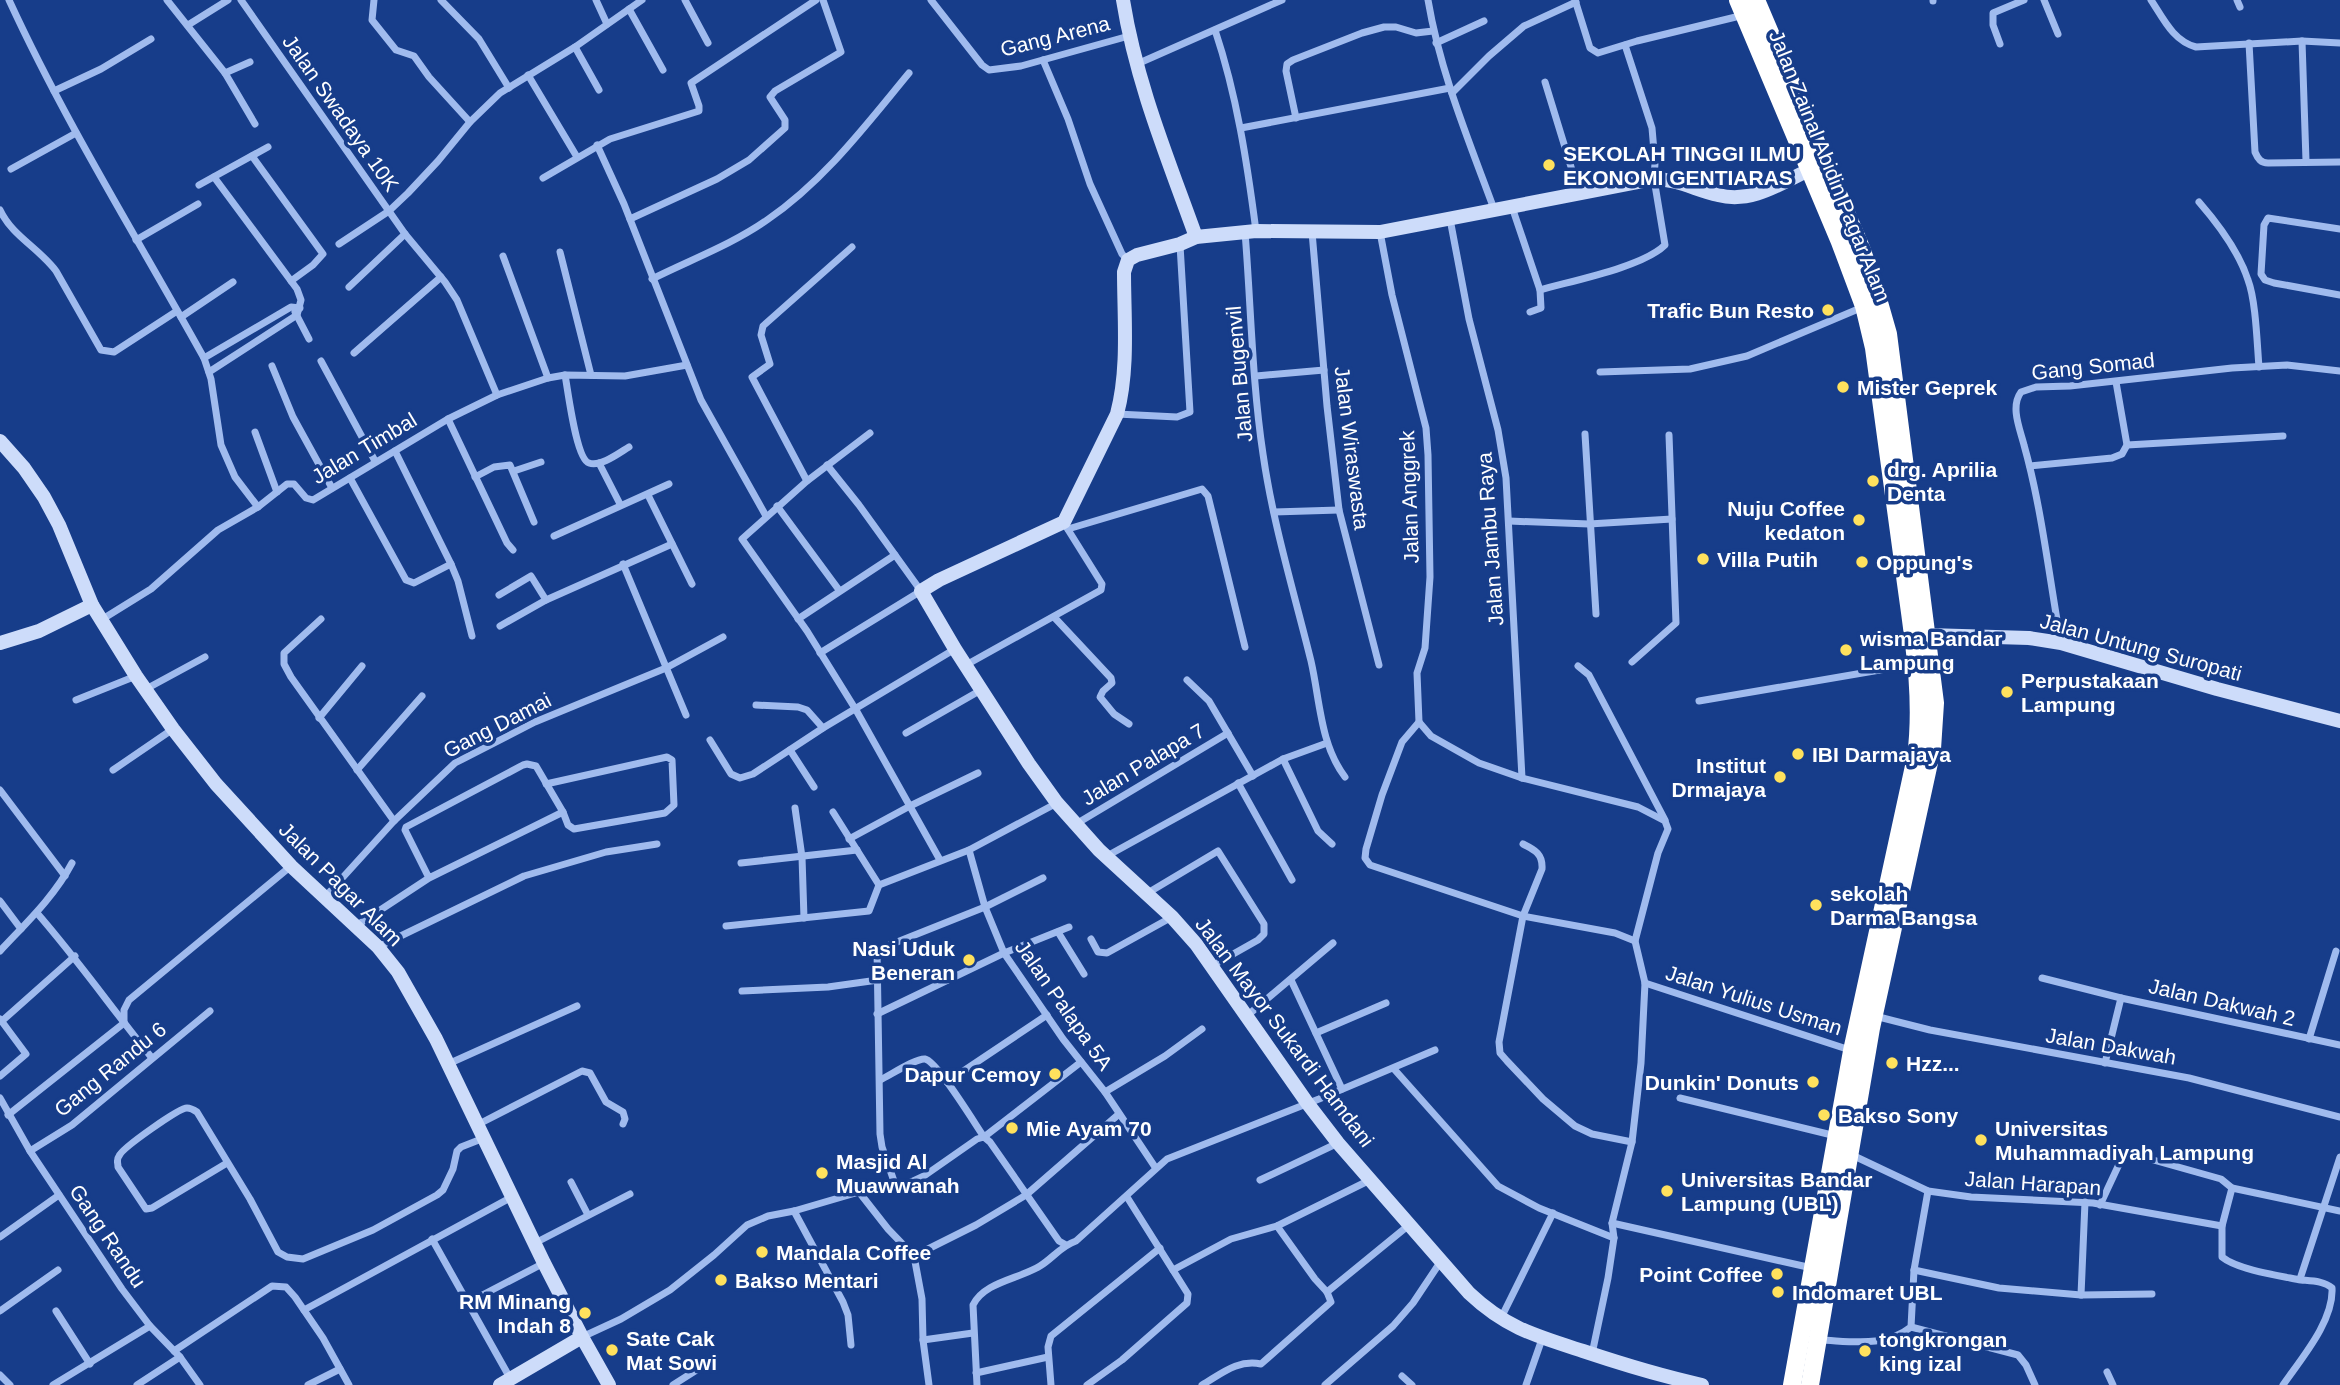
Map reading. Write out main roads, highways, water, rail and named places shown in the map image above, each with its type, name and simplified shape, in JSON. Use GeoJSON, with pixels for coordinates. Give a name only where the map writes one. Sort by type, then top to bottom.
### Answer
{"type":"FeatureCollection","features":[{"type":"Feature","properties":{"kind":"highway","name":"Jalan Zainal Abidin Pagar Alam"},"geometry":{"type":"LineString","coordinates":[[1746,5],[1864,306],[1887,393],[1911,569],[1919,696],[1918,737],[1874,1016],[1810,1385]]}},
{"type":"Feature","properties":{"kind":"highway","name":"Jalan Zainal Abidin Pagar Alam"},"geometry":{"type":"LineString","coordinates":[[1746,5],[1870,272],[1888,334],[1887,393]]}},
{"type":"Feature","properties":{"kind":"highway","name":"Jalan Zainal Abidin Pagar Alam"},"geometry":{"type":"LineString","coordinates":[[1792,1385],[1852,1051],[1935,730],[1928,635],[1911,569]]}},
{"type":"Feature","properties":{"kind":"place","name":"SEKOLAH TINGGI ILMU EKONOMI GENTIARAS"},"geometry":{"type":"Point","coordinates":[1549,165]}},
{"type":"Feature","properties":{"kind":"place","name":"Trafic Bun Resto"},"geometry":{"type":"Point","coordinates":[1828,310]}},
{"type":"Feature","properties":{"kind":"place","name":"Mister Geprek"},"geometry":{"type":"Point","coordinates":[1843,387]}},
{"type":"Feature","properties":{"kind":"place","name":"drg. Aprilia Denta"},"geometry":{"type":"Point","coordinates":[1873,481]}},
{"type":"Feature","properties":{"kind":"place","name":"Nuju Coffee kedaton"},"geometry":{"type":"Point","coordinates":[1859,520]}},
{"type":"Feature","properties":{"kind":"place","name":"Villa Putih"},"geometry":{"type":"Point","coordinates":[1703,559]}},
{"type":"Feature","properties":{"kind":"place","name":"Oppung's"},"geometry":{"type":"Point","coordinates":[1862,562]}},
{"type":"Feature","properties":{"kind":"place","name":"wisma Bandar Lampung"},"geometry":{"type":"Point","coordinates":[1846,650]}},
{"type":"Feature","properties":{"kind":"place","name":"Perpustakaan Lampung"},"geometry":{"type":"Point","coordinates":[2007,692]}},
{"type":"Feature","properties":{"kind":"place","name":"IBI Darmajaya"},"geometry":{"type":"Point","coordinates":[1798,754]}},
{"type":"Feature","properties":{"kind":"place","name":"Institut Drmajaya"},"geometry":{"type":"Point","coordinates":[1780,777]}},
{"type":"Feature","properties":{"kind":"place","name":"sekolah Darma Bangsa"},"geometry":{"type":"Point","coordinates":[1816,905]}},
{"type":"Feature","properties":{"kind":"place","name":"Nasi Uduk Beneran"},"geometry":{"type":"Point","coordinates":[969,960]}},
{"type":"Feature","properties":{"kind":"place","name":"Hzz..."},"geometry":{"type":"Point","coordinates":[1892,1063]}},
{"type":"Feature","properties":{"kind":"place","name":"Dapur Cemoy"},"geometry":{"type":"Point","coordinates":[1055,1074]}},
{"type":"Feature","properties":{"kind":"place","name":"Dunkin' Donuts"},"geometry":{"type":"Point","coordinates":[1813,1082]}},
{"type":"Feature","properties":{"kind":"place","name":"Bakso Sony"},"geometry":{"type":"Point","coordinates":[1824,1115]}},
{"type":"Feature","properties":{"kind":"place","name":"Mie Ayam 70"},"geometry":{"type":"Point","coordinates":[1012,1128]}},
{"type":"Feature","properties":{"kind":"place","name":"Universitas Muhammadiyah Lampung"},"geometry":{"type":"Point","coordinates":[1981,1140]}},
{"type":"Feature","properties":{"kind":"place","name":"Masjid Al Muawwanah"},"geometry":{"type":"Point","coordinates":[822,1173]}},
{"type":"Feature","properties":{"kind":"place","name":"Universitas Bandar Lampung (UBL)"},"geometry":{"type":"Point","coordinates":[1667,1191]}},
{"type":"Feature","properties":{"kind":"place","name":"Mandala Coffee"},"geometry":{"type":"Point","coordinates":[762,1252]}},
{"type":"Feature","properties":{"kind":"place","name":"Point Coffee"},"geometry":{"type":"Point","coordinates":[1777,1274]}},
{"type":"Feature","properties":{"kind":"place","name":"Bakso Mentari"},"geometry":{"type":"Point","coordinates":[721,1280]}},
{"type":"Feature","properties":{"kind":"place","name":"Indomaret UBL"},"geometry":{"type":"Point","coordinates":[1778,1292]}},
{"type":"Feature","properties":{"kind":"place","name":"RM Minang Indah 8"},"geometry":{"type":"Point","coordinates":[585,1313]}},
{"type":"Feature","properties":{"kind":"place","name":"Sate Cak Mat Sowi"},"geometry":{"type":"Point","coordinates":[612,1350]}},
{"type":"Feature","properties":{"kind":"place","name":"tongkrongan king izal"},"geometry":{"type":"Point","coordinates":[1865,1351]}}]}
